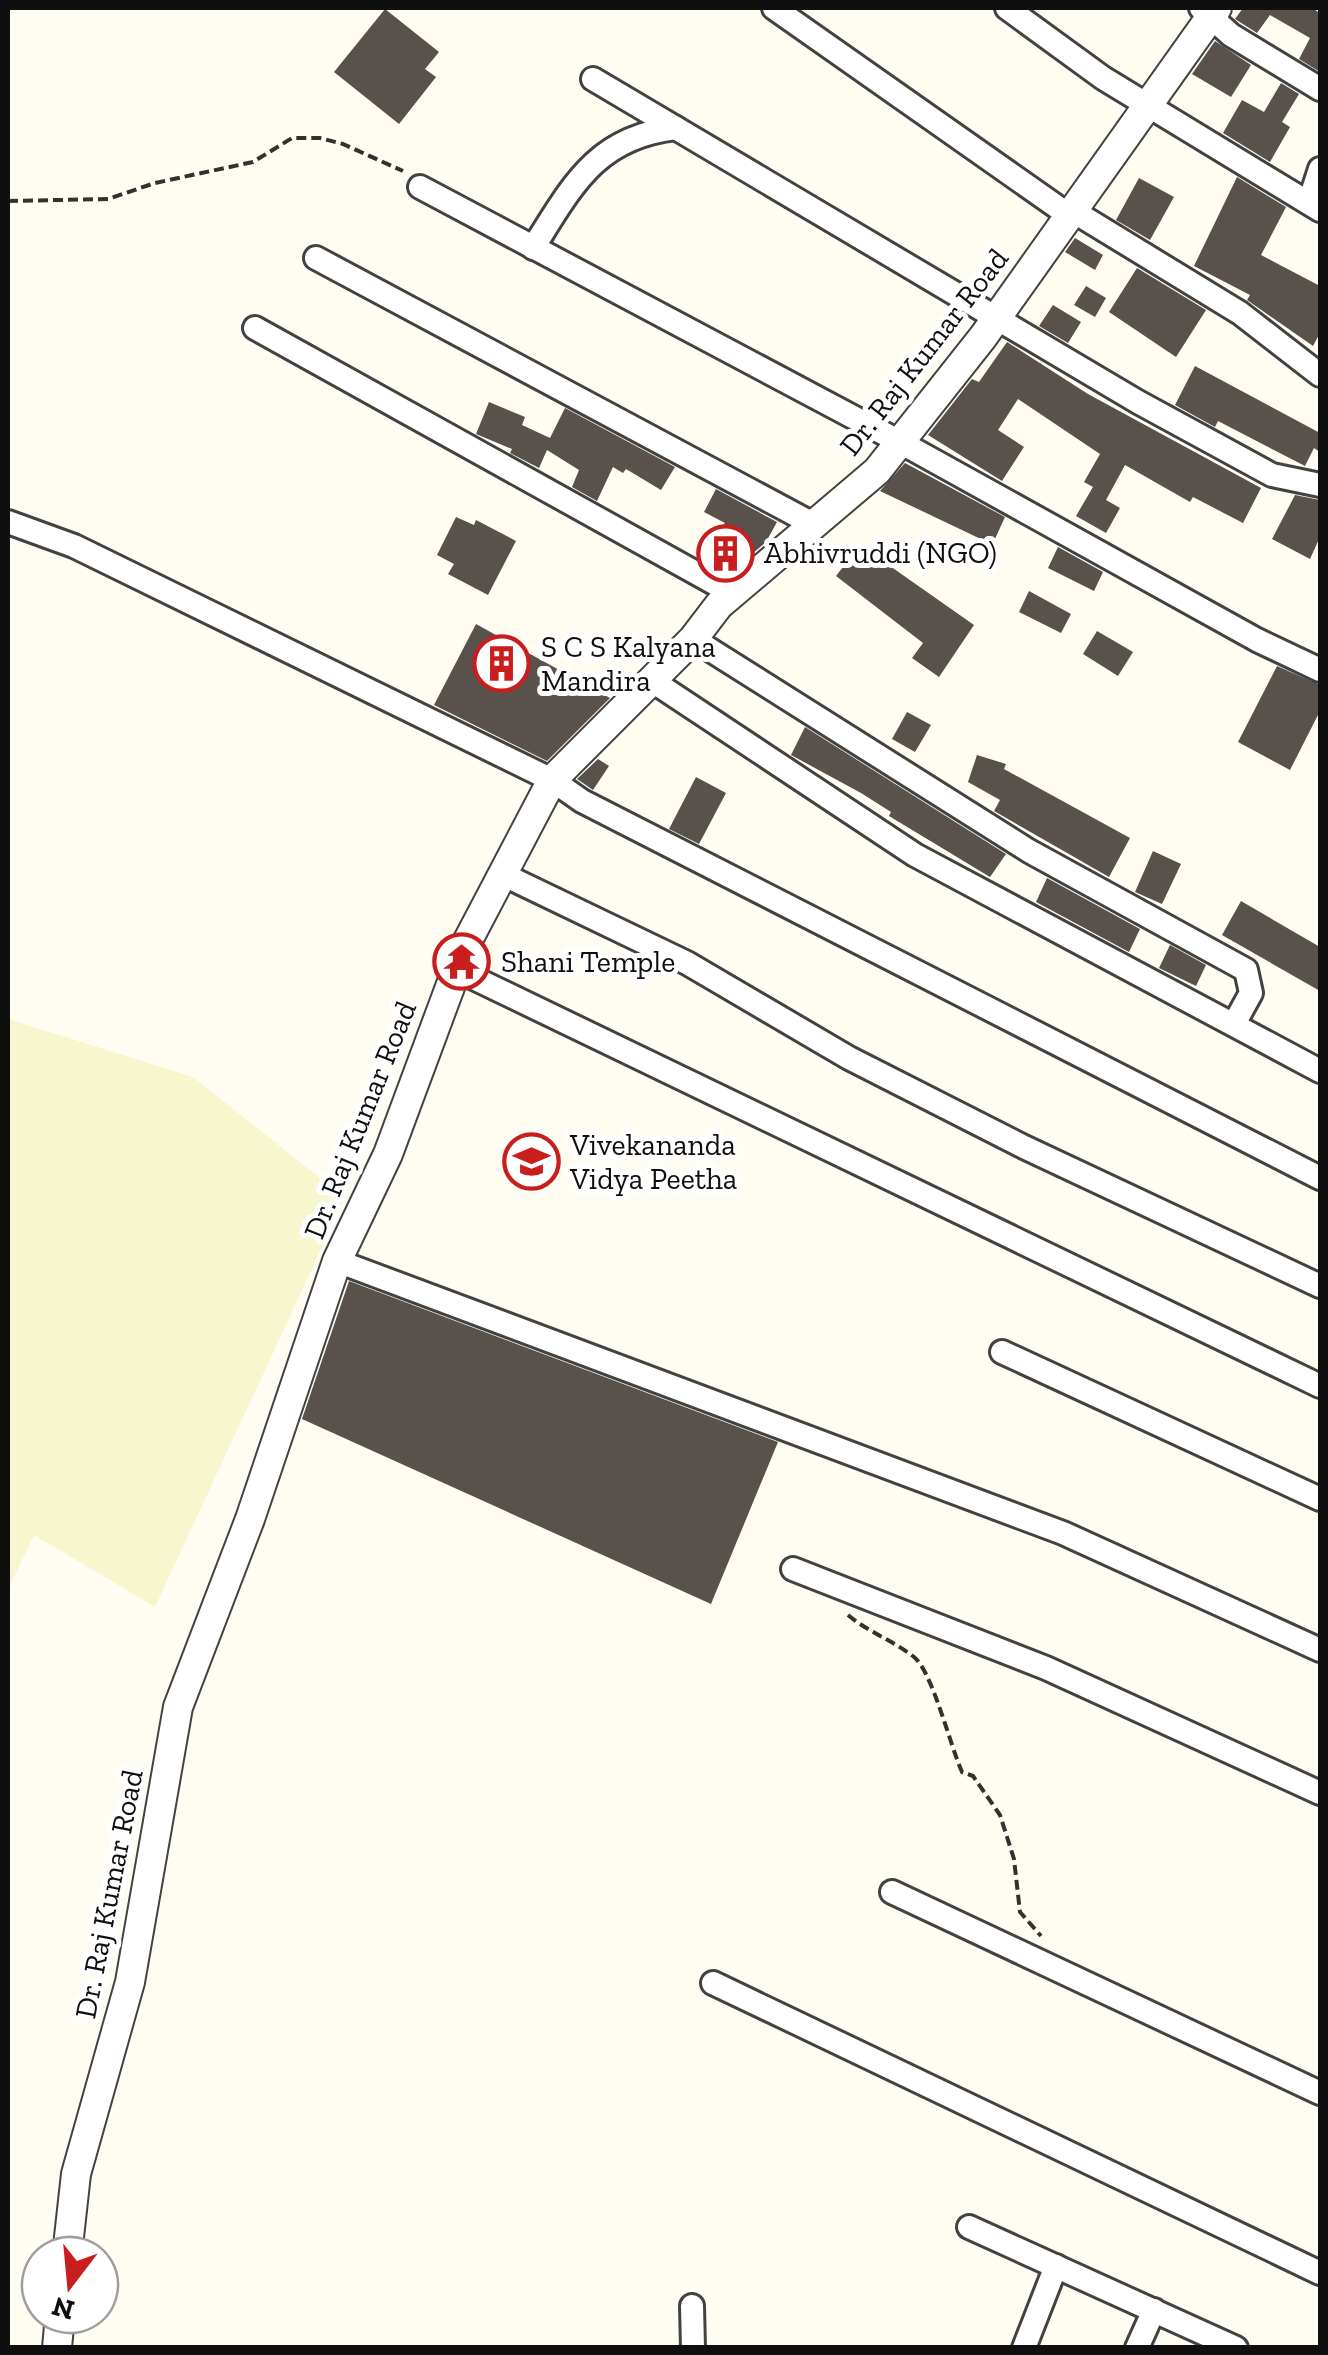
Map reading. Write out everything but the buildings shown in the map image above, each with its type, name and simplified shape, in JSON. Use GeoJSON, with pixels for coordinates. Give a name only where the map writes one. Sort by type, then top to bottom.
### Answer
{"type":"FeatureCollection","features":[{"type":"Feature","properties":{"kind":"street"},"geometry":{"type":"LineString","coordinates":[[774,8],[1072,214],[1240,312],[1320,375]]}},
{"type":"Feature","properties":{"kind":"street"},"geometry":{"type":"LineString","coordinates":[[1007,8],[1148,106],[1314,207],[1320,169]]}},
{"type":"Feature","properties":{"kind":"street"},"geometry":{"type":"LineString","coordinates":[[1210,10],[1230,35],[1320,89]]}},
{"type":"Feature","properties":{"kind":"street","name":"Dr. Raj Kumar Road"},"geometry":{"type":"LineString","coordinates":[[69,2235],[76,2174],[130,1982],[178,1707],[250,1519],[337,1261],[388,1154],[455,968],[502,874],[552,780],[693,639],[732,593],[877,471],[1072,214],[1210,10]]}},
{"type":"Feature","properties":{"kind":"street"},"geometry":{"type":"LineString","coordinates":[[592,78],[996,319],[1272,475],[1320,485]]}},
{"type":"Feature","properties":{"kind":"street"},"geometry":{"type":"LineString","coordinates":[[533,248],[581,172],[612,147],[649,131],[676,128]]}},
{"type":"Feature","properties":{"kind":"street"},"geometry":{"type":"LineString","coordinates":[[420,187],[900,442],[1257,640],[1320,670]]}},
{"type":"Feature","properties":{"kind":"street"},"geometry":{"type":"LineString","coordinates":[[316,258],[813,524]]}},
{"type":"Feature","properties":{"kind":"street"},"geometry":{"type":"LineString","coordinates":[[254,328],[732,593]]}},
{"type":"Feature","properties":{"kind":"street"},"geometry":{"type":"LineString","coordinates":[[8,522],[74,546],[552,780],[582,801],[1320,1178]]}},
{"type":"Feature","properties":{"kind":"street"},"geometry":{"type":"LineString","coordinates":[[693,639],[1029,851],[1246,970],[1251,994],[1234,1024]]}},
{"type":"Feature","properties":{"kind":"street"},"geometry":{"type":"LineString","coordinates":[[651,680],[915,855],[1320,1071]]}},
{"type":"Feature","properties":{"kind":"street"},"geometry":{"type":"LineString","coordinates":[[502,874],[687,963],[849,1058],[1024,1148],[1320,1286]]}},
{"type":"Feature","properties":{"kind":"street"},"geometry":{"type":"LineString","coordinates":[[455,968],[1320,1386]]}},
{"type":"Feature","properties":{"kind":"street"},"geometry":{"type":"LineString","coordinates":[[337,1261],[1063,1532],[1320,1650]]}},
{"type":"Feature","properties":{"kind":"street"},"geometry":{"type":"LineString","coordinates":[[1002,1352],[1320,1499]]}},
{"type":"Feature","properties":{"kind":"street"},"geometry":{"type":"LineString","coordinates":[[794,1569],[1046,1668],[1320,1793]]}},
{"type":"Feature","properties":{"kind":"street"},"geometry":{"type":"LineString","coordinates":[[892,1892],[1320,2093]]}},
{"type":"Feature","properties":{"kind":"street"},"geometry":{"type":"LineString","coordinates":[[713,1983],[1320,2272]]}},
{"type":"Feature","properties":{"kind":"street"},"geometry":{"type":"LineString","coordinates":[[969,2226],[1236,2348]]}},
{"type":"Feature","properties":{"kind":"street"},"geometry":{"type":"LineString","coordinates":[[1024,2348],[1056,2266]]}},
{"type":"Feature","properties":{"kind":"street"},"geometry":{"type":"LineString","coordinates":[[692,2306],[693,2348]]}},
{"type":"Feature","properties":{"kind":"street"},"geometry":{"type":"LineString","coordinates":[[1138,2348],[1154,2310]]}},
{"type":"Feature","properties":{"kind":"path"},"geometry":{"type":"LineString","coordinates":[[8,200],[108,200],[155,182],[252,162],[292,138],[320,138],[343,144],[398,167],[420,187]]}},
{"type":"Feature","properties":{"kind":"path"},"geometry":{"type":"LineString","coordinates":[[839,1608],[918,1659],[935,1691],[944,1731],[962,1772],[973,1776],[1000,1816],[1014,1859],[1020,1912],[1054,1950],[1056,1966]]}},
{"type":"Feature","properties":{"kind":"green space"},"geometry":{"type":"Polygon","coordinates":[[[8,1019],[193,1077],[345,1198],[155,1607],[34,1535],[8,1590],[8,1019]]]}},
{"type":"Feature","properties":{"kind":"place","name":"Abhivruddi (NGO)"},"geometry":{"type":"Point","coordinates":[725,553]}},
{"type":"Feature","properties":{"kind":"place","name":"S C S Kalyana Mandira"},"geometry":{"type":"Point","coordinates":[502,664]}},
{"type":"Feature","properties":{"kind":"place","name":"Shani Temple"},"geometry":{"type":"Point","coordinates":[462,962]}},
{"type":"Feature","properties":{"kind":"place","name":"Vivekananda Vidya Peetha"},"geometry":{"type":"Point","coordinates":[531,1162]}}]}
